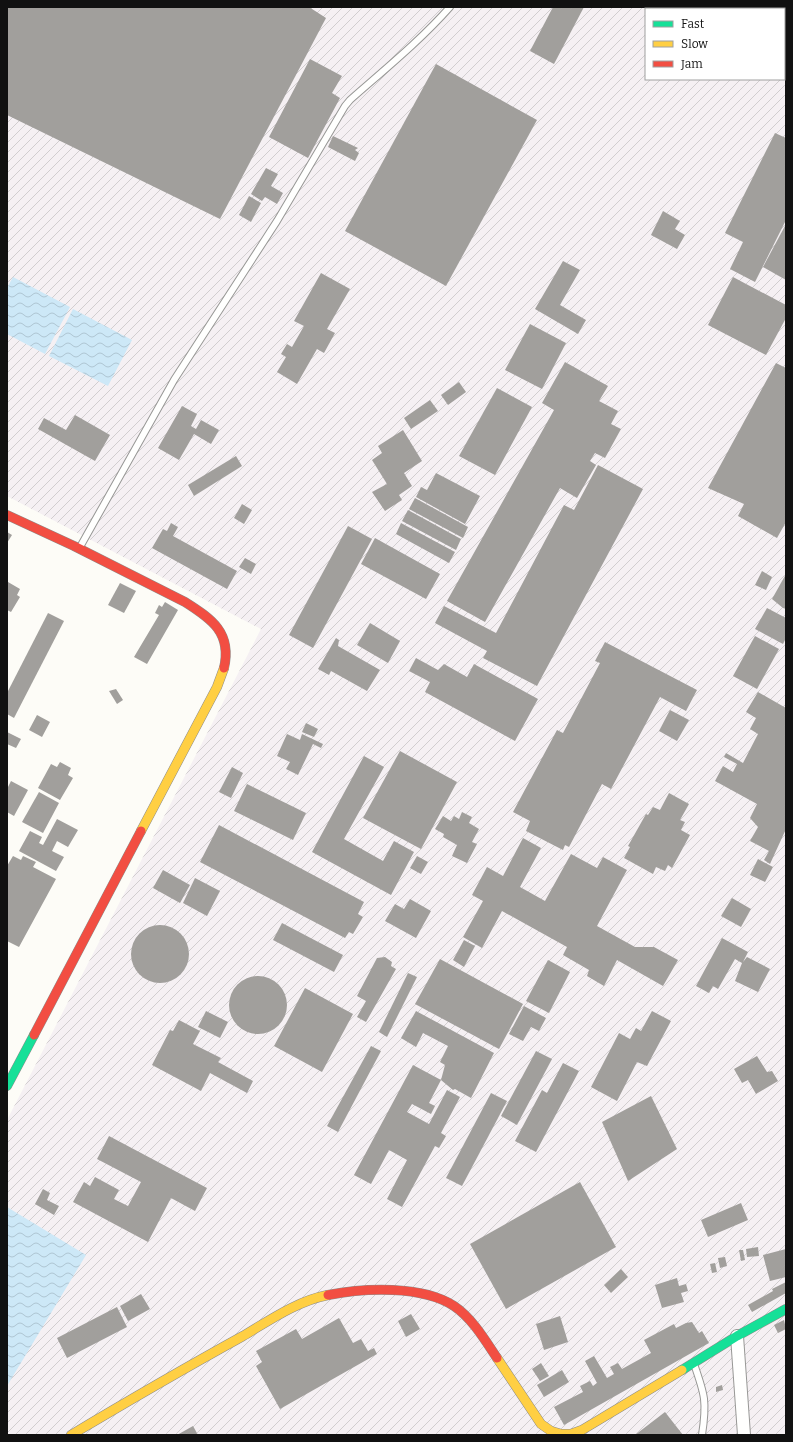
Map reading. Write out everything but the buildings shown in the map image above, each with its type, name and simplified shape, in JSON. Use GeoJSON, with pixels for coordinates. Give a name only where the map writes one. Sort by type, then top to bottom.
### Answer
{"type":"FeatureCollection","features":[{"type":"Feature","properties":{"kind":"street"},"geometry":{"type":"LineString","coordinates":[[7,515],[79,549],[203,612],[217,625],[223,635],[227,647],[227,659],[224,671],[217,687],[7,1086]]}},
{"type":"Feature","properties":{"kind":"street"},"geometry":{"type":"LineString","coordinates":[[71,1435],[209,1354],[298,1305],[319,1297],[340,1294],[394,1291],[430,1295],[454,1307],[473,1326],[486,1343],[541,1424],[555,1433],[562,1435],[576,1433],[582,1430],[693,1362],[786,1309]]}},
{"type":"Feature","properties":{"kind":"street"},"geometry":{"type":"LineString","coordinates":[[737,1336],[744,1435]]}},
{"type":"Feature","properties":{"kind":"lane"},"geometry":{"type":"LineString","coordinates":[[79,549],[174,380],[277,221],[345,106],[350,100],[390,67],[439,20],[450,7]]}},
{"type":"Feature","properties":{"kind":"lane"},"geometry":{"type":"LineString","coordinates":[[693,1362],[703,1389],[705,1401],[702,1435]]}},
{"type":"Feature","properties":{"kind":"shaded area"},"geometry":{"type":"Polygon","coordinates":[[[7,7],[786,7],[786,1435],[7,1435],[7,1120],[261,629],[7,496],[7,7]]]}},
{"type":"Feature","properties":{"kind":"water"},"geometry":{"type":"Polygon","coordinates":[[[13,277],[70,307],[45,354],[7,334],[7,288],[13,277]]]}},
{"type":"Feature","properties":{"kind":"water"},"geometry":{"type":"Polygon","coordinates":[[[73,309],[132,340],[108,386],[49,356],[73,309]]]}},
{"type":"Feature","properties":{"kind":"water"},"geometry":{"type":"Polygon","coordinates":[[[7,1207],[86,1255],[7,1386],[7,1207]]]}},
{"type":"Feature","properties":{"kind":"traffic: fast"},"geometry":{"type":"LineString","coordinates":[[7,1086],[34,1035]]}},
{"type":"Feature","properties":{"kind":"traffic: fast"},"geometry":{"type":"LineString","coordinates":[[682,1370],[737,1336],[786,1309]]}},
{"type":"Feature","properties":{"kind":"traffic: slow"},"geometry":{"type":"LineString","coordinates":[[141,831],[217,687],[224,668]]}},
{"type":"Feature","properties":{"kind":"traffic: slow"},"geometry":{"type":"LineString","coordinates":[[71,1435],[295,1306],[328,1295]]}},
{"type":"Feature","properties":{"kind":"traffic: slow"},"geometry":{"type":"LineString","coordinates":[[497,1358],[541,1424],[551,1431],[561,1434],[571,1434],[582,1430],[682,1370]]}},
{"type":"Feature","properties":{"kind":"traffic: jam"},"geometry":{"type":"LineString","coordinates":[[7,515],[74,546],[195,608],[218,628],[222,636],[226,656],[224,668]]}},
{"type":"Feature","properties":{"kind":"traffic: jam"},"geometry":{"type":"LineString","coordinates":[[34,1035],[141,831]]}},
{"type":"Feature","properties":{"kind":"traffic: jam"},"geometry":{"type":"LineString","coordinates":[[328,1295],[358,1291],[392,1290],[410,1291],[441,1299],[454,1306],[467,1317],[478,1330],[497,1358]]}}]}
